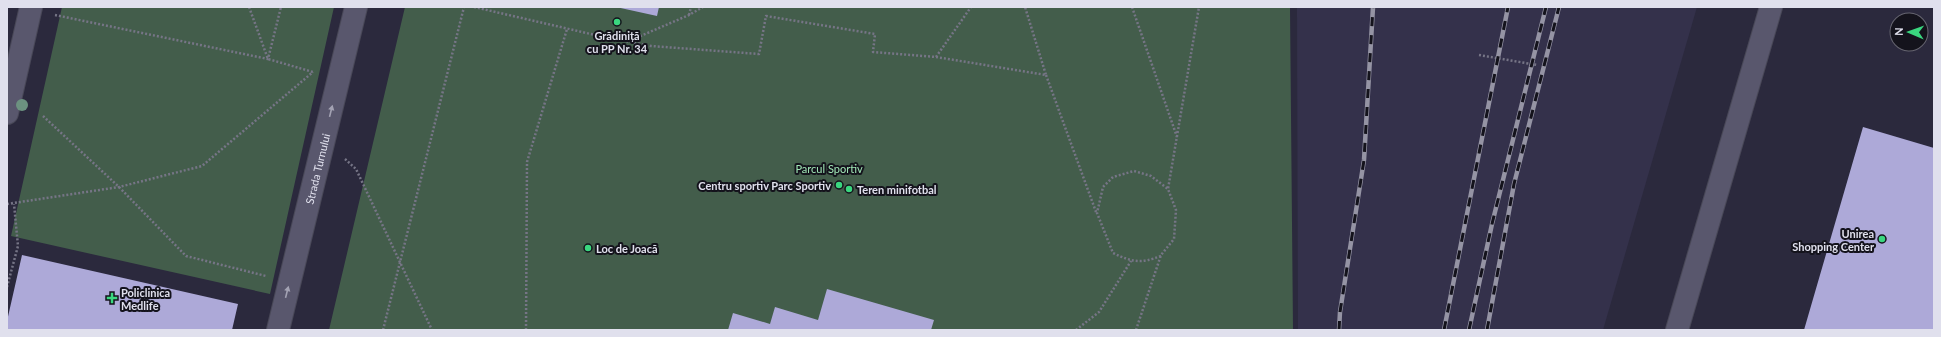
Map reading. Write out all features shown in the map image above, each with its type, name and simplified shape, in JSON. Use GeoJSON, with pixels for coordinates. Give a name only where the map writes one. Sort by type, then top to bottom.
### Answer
{"type":"FeatureCollection","features":[{"type":"Feature","properties":{"kind":"street","name":"Strada Turnului"},"geometry":{"type":"LineString","coordinates":[[278,330],[356,7]]}},
{"type":"Feature","properties":{"kind":"street"},"geometry":{"type":"LineString","coordinates":[[1677,330],[1771,7]]}},
{"type":"Feature","properties":{"kind":"street"},"geometry":{"type":"LineString","coordinates":[[7,113],[30,9]]}},
{"type":"Feature","properties":{"kind":"path"},"geometry":{"type":"LineString","coordinates":[[249,7],[268,59]]}},
{"type":"Feature","properties":{"kind":"path"},"geometry":{"type":"LineString","coordinates":[[268,59],[281,7]]}},
{"type":"Feature","properties":{"kind":"path"},"geometry":{"type":"LineString","coordinates":[[383,330],[464,7]]}},
{"type":"Feature","properties":{"kind":"path"},"geometry":{"type":"LineString","coordinates":[[474,7],[567,29],[651,46],[759,54],[766,16],[875,34],[872,52],[936,58],[1046,75]]}},
{"type":"Feature","properties":{"kind":"path"},"geometry":{"type":"LineString","coordinates":[[689,15],[691,7]]}},
{"type":"Feature","properties":{"kind":"path"},"geometry":{"type":"LineString","coordinates":[[627,41],[689,15],[703,7]]}},
{"type":"Feature","properties":{"kind":"path"},"geometry":{"type":"LineString","coordinates":[[936,58],[971,7]]}},
{"type":"Feature","properties":{"kind":"path"},"geometry":{"type":"LineString","coordinates":[[1025,7],[1046,75],[1113,253],[1131,261],[1146,261],[1161,255]]}},
{"type":"Feature","properties":{"kind":"path"},"geometry":{"type":"LineString","coordinates":[[1132,7],[1177,138]]}},
{"type":"Feature","properties":{"kind":"path"},"geometry":{"type":"LineString","coordinates":[[1136,330],[1161,255],[1174,238],[1176,210],[1168,189],[1199,7]]}},
{"type":"Feature","properties":{"kind":"path"},"geometry":{"type":"LineString","coordinates":[[7,204],[119,187],[202,166],[313,72],[268,59],[30,9]]}},
{"type":"Feature","properties":{"kind":"path"},"geometry":{"type":"LineString","coordinates":[[526,330],[527,162],[567,29]]}},
{"type":"Feature","properties":{"kind":"path"},"geometry":{"type":"LineString","coordinates":[[1479,55],[1537,65]]}},
{"type":"Feature","properties":{"kind":"path"},"geometry":{"type":"LineString","coordinates":[[43,116],[119,187],[186,256],[266,276]]}},
{"type":"Feature","properties":{"kind":"path"},"geometry":{"type":"LineString","coordinates":[[324,140],[356,169],[432,330]]}},
{"type":"Feature","properties":{"kind":"path"},"geometry":{"type":"LineString","coordinates":[[1097,213],[1104,186],[1113,178],[1127,173],[1134,171],[1151,176],[1168,189]]}},
{"type":"Feature","properties":{"kind":"path"},"geometry":{"type":"LineString","coordinates":[[7,287],[18,246],[14,204]]}},
{"type":"Feature","properties":{"kind":"path"},"geometry":{"type":"LineString","coordinates":[[1076,330],[1099,312],[1131,261]]}},
{"type":"Feature","properties":{"kind":"shaded area"},"geometry":{"type":"Polygon","coordinates":[[[1297,7],[1697,7],[1603,330],[1298,330],[1297,7]]]}},
{"type":"Feature","properties":{"kind":"green space"},"geometry":{"type":"Polygon","coordinates":[[[62,7],[334,7],[270,294],[11,236],[62,7]]]}},
{"type":"Feature","properties":{"kind":"green space","name":"Parcul Sportiv"},"geometry":{"type":"Polygon","coordinates":[[[405,7],[1290,7],[1293,330],[329,330],[405,7]]]}},
{"type":"Feature","properties":{"kind":"building"},"geometry":{"type":"Polygon","coordinates":[[[616,7],[659,7],[657,16],[616,7]]]}},
{"type":"Feature","properties":{"kind":"building","name":"Unirea Shopping Center"},"geometry":{"type":"Polygon","coordinates":[[[1863,127],[1934,148],[1934,330],[1804,330],[1863,127]]]}},
{"type":"Feature","properties":{"kind":"building","name":"Policlinica Medlife"},"geometry":{"type":"Polygon","coordinates":[[[22,255],[238,304],[232,330],[7,330],[7,321],[22,255]]]}},
{"type":"Feature","properties":{"kind":"building"},"geometry":{"type":"Polygon","coordinates":[[[827,289],[934,320],[931,330],[728,330],[733,313],[770,324],[775,307],[818,320],[827,289]]]}},
{"type":"Feature","properties":{"kind":"railway"},"geometry":{"type":"LineString","coordinates":[[1339,330],[1340,312],[1364,160],[1373,7]]}},
{"type":"Feature","properties":{"kind":"railway"},"geometry":{"type":"LineString","coordinates":[[1444,330],[1508,7]]}},
{"type":"Feature","properties":{"kind":"railway"},"geometry":{"type":"LineString","coordinates":[[1469,330],[1492,224],[1546,7]]}},
{"type":"Feature","properties":{"kind":"railway"},"geometry":{"type":"LineString","coordinates":[[1487,330],[1514,184],[1559,7]]}},
{"type":"Feature","properties":{"kind":"place","name":"Grădiniță cu PP Nr. 34"},"geometry":{"type":"Point","coordinates":[617,22]}},
{"type":"Feature","properties":{"kind":"place","name":"Centru sportiv Parc Sportiv"},"geometry":{"type":"Point","coordinates":[839,185]}},
{"type":"Feature","properties":{"kind":"place","name":"Teren minifotbal"},"geometry":{"type":"Point","coordinates":[849,189]}},
{"type":"Feature","properties":{"kind":"place","name":"Unirea Shopping Center"},"geometry":{"type":"Point","coordinates":[1882,239]}},
{"type":"Feature","properties":{"kind":"place","name":"Loc de Joacă"},"geometry":{"type":"Point","coordinates":[588,248]}},
{"type":"Feature","properties":{"kind":"place","name":"Policlinica Medlife"},"geometry":{"type":"Point","coordinates":[112,298]}}]}
